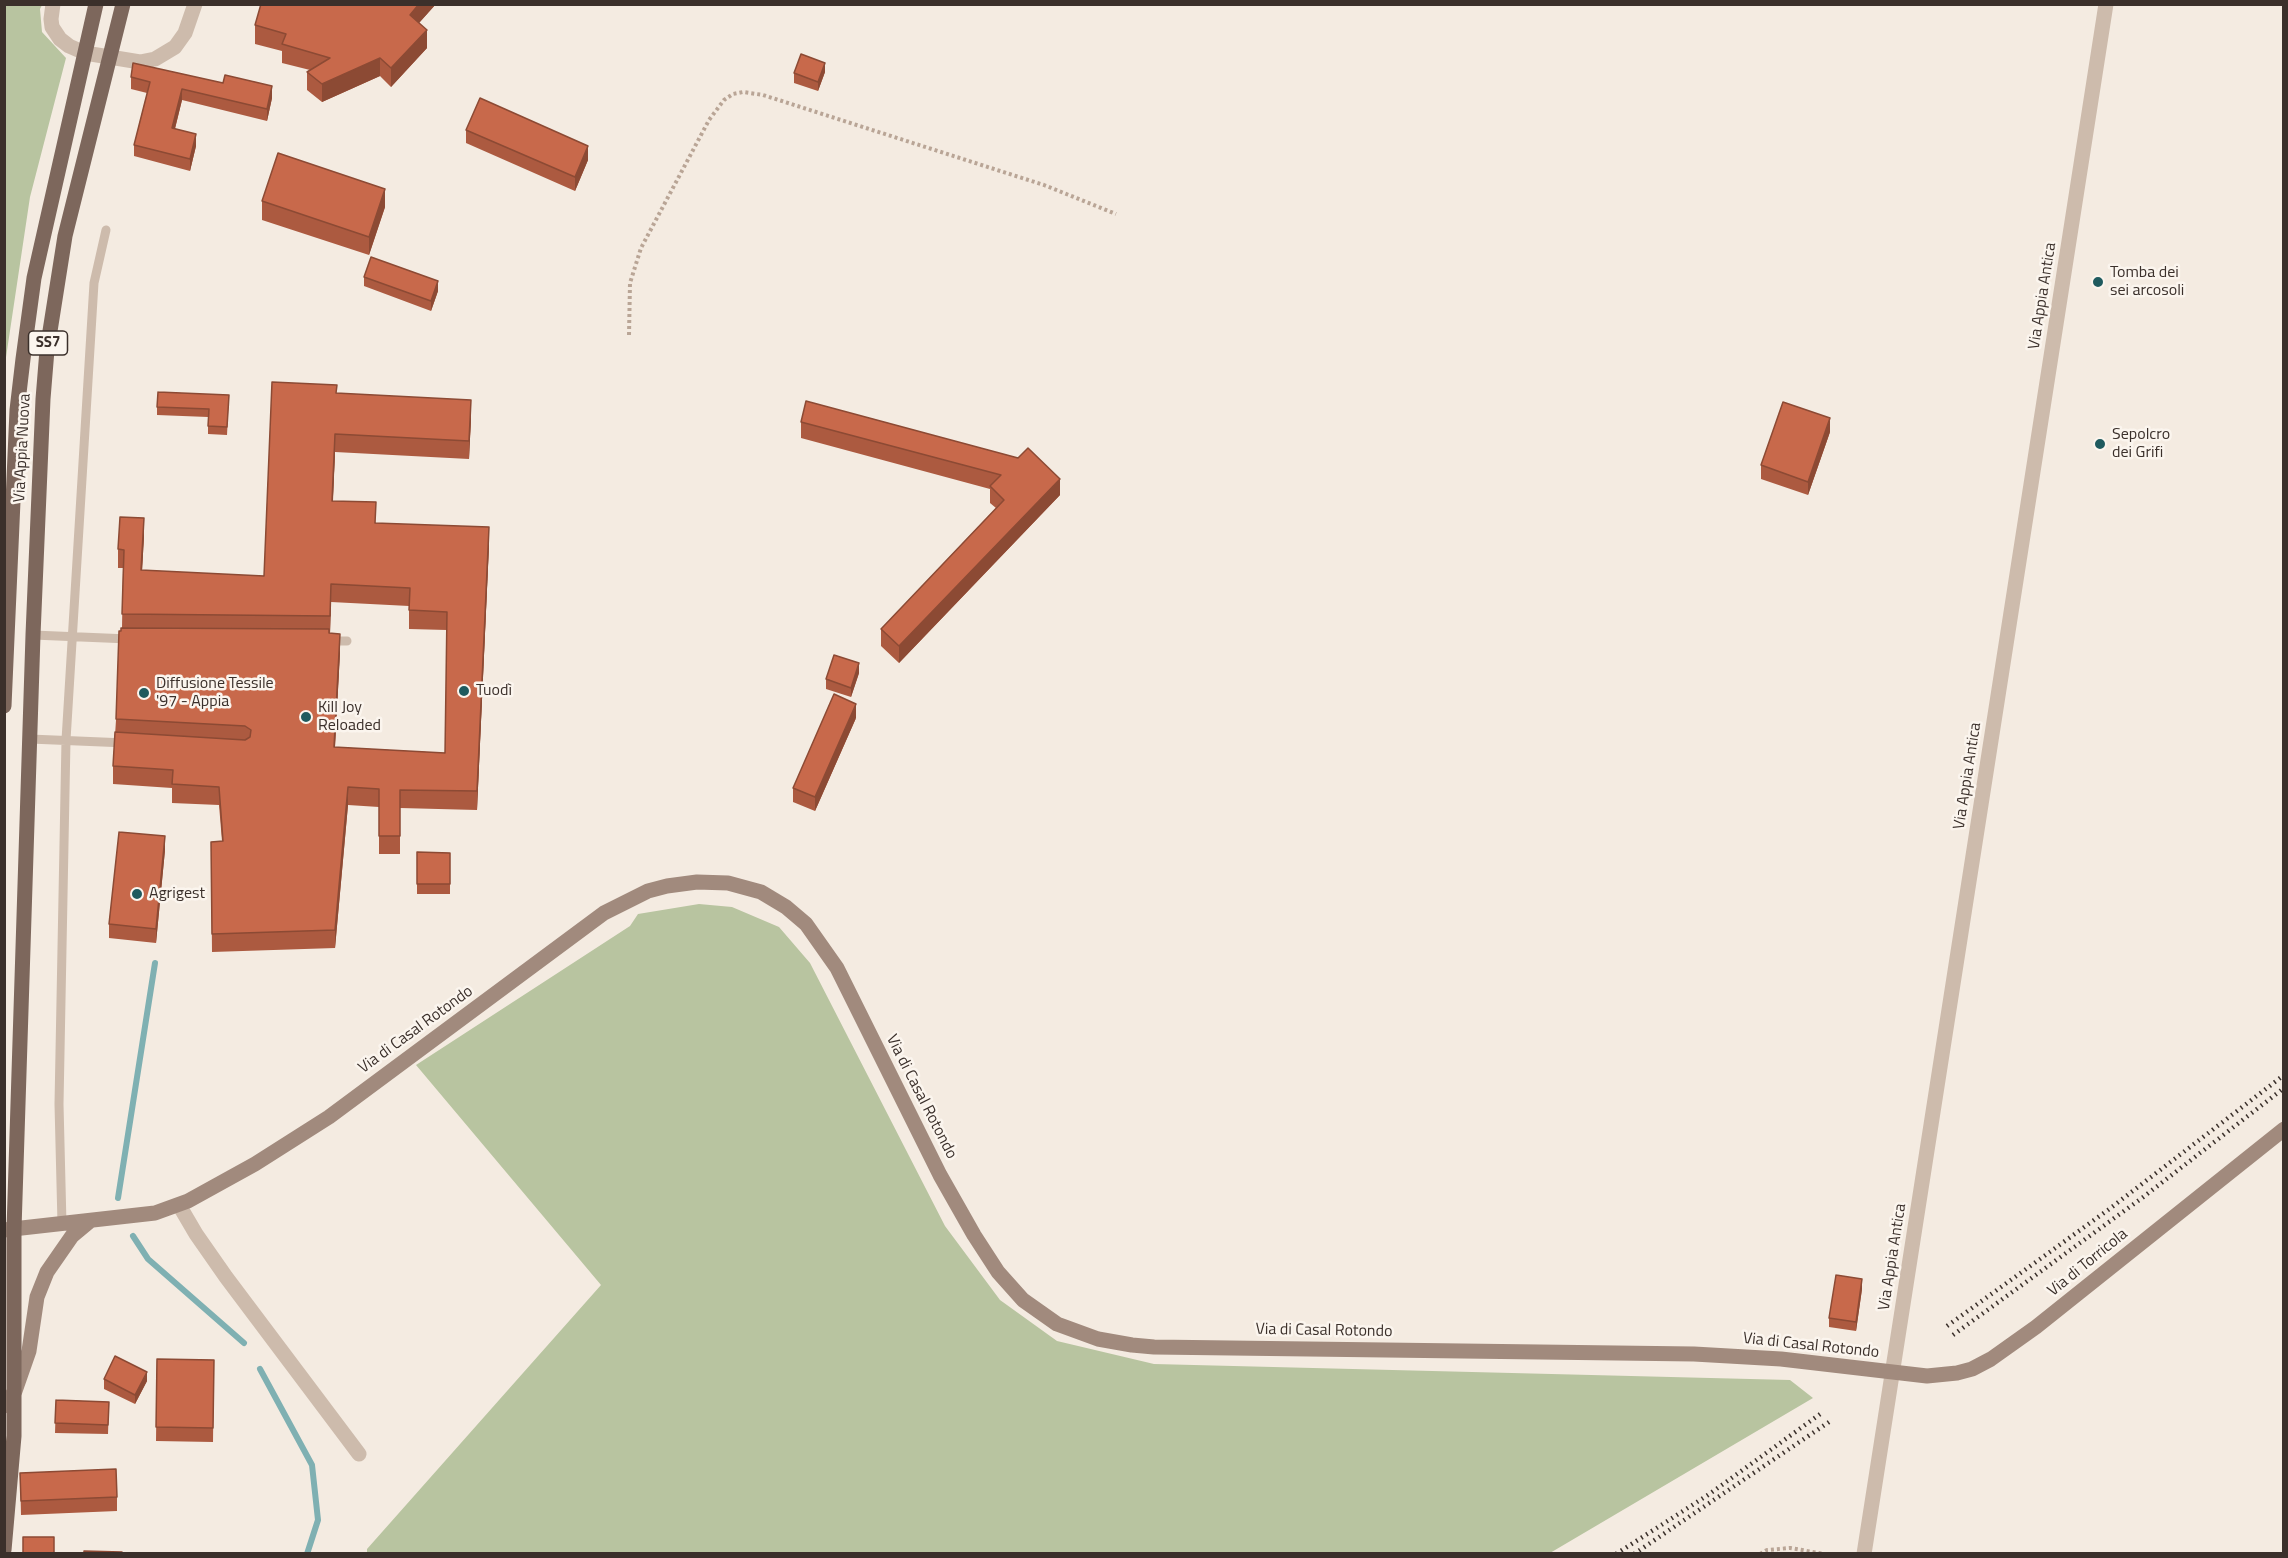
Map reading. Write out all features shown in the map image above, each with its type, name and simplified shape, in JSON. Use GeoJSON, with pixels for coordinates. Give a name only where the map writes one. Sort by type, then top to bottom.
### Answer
{"type":"FeatureCollection","features":[{"type":"Feature","properties":{"kind":"main road","name":"Via Appia Nuova"},"geometry":{"type":"LineString","coordinates":[[4,706],[17,410],[23,359],[34,278],[96,4]]}},
{"type":"Feature","properties":{"kind":"main road","name":"Via Appia Nuova"},"geometry":{"type":"LineString","coordinates":[[4,1550],[12,1470],[15,1391],[9,1229],[42,411],[47,351],[65,236],[123,4]]}},
{"type":"Feature","properties":{"kind":"street"},"geometry":{"type":"LineString","coordinates":[[53,4],[51,19],[57,35],[69,46],[85,53],[140,62],[162,56],[175,46],[185,33],[195,4]]}},
{"type":"Feature","properties":{"kind":"street","name":"Via Appia Antica"},"geometry":{"type":"LineString","coordinates":[[1864,1554],[2106,4]]}},
{"type":"Feature","properties":{"kind":"street","name":"Via di Casal Rotondo"},"geometry":{"type":"LineString","coordinates":[[9,1229],[155,1213],[179,1205],[255,1164],[329,1116],[579,930],[613,908],[639,895],[667,886],[696,882],[728,883],[751,888],[770,897],[792,911],[813,933],[837,968],[931,1157],[986,1254],[1023,1300],[1042,1315],[1065,1328],[1107,1341],[1154,1347],[1694,1354],[1781,1359],[1893,1373]]}},
{"type":"Feature","properties":{"kind":"street","name":"Via di Torricola"},"geometry":{"type":"LineString","coordinates":[[1893,1373],[1927,1376],[1957,1374],[1998,1355],[2283,1129]]}},
{"type":"Feature","properties":{"kind":"street"},"geometry":{"type":"LineString","coordinates":[[179,1205],[220,1269],[359,1454]]}},
{"type":"Feature","properties":{"kind":"street"},"geometry":{"type":"LineString","coordinates":[[4,1406],[15,1391],[31,1345],[38,1297],[47,1272],[72,1236],[90,1221]]}},
{"type":"Feature","properties":{"kind":"lane"},"geometry":{"type":"LineString","coordinates":[[62,1224],[59,1104],[66,740],[94,283],[106,230]]}},
{"type":"Feature","properties":{"kind":"lane"},"geometry":{"type":"LineString","coordinates":[[33,635],[137,639]]}},
{"type":"Feature","properties":{"kind":"lane"},"geometry":{"type":"LineString","coordinates":[[324,641],[347,641]]}},
{"type":"Feature","properties":{"kind":"lane"},"geometry":{"type":"LineString","coordinates":[[30,739],[133,744]]}},
{"type":"Feature","properties":{"kind":"path"},"geometry":{"type":"LineString","coordinates":[[629,335],[630,283],[641,248],[709,120],[724,100],[733,94],[754,93],[785,102],[1044,185],[1116,214]]}},
{"type":"Feature","properties":{"kind":"path"},"geometry":{"type":"LineString","coordinates":[[1760,1554],[1767,1550],[1790,1548],[1825,1554]]}},
{"type":"Feature","properties":{"kind":"green space"},"geometry":{"type":"Polygon","coordinates":[[[5,4],[42,5],[40,9],[42,32],[66,58],[30,197],[5,364],[5,4]]]}},
{"type":"Feature","properties":{"kind":"green space"},"geometry":{"type":"Polygon","coordinates":[[[699,904],[732,907],[779,927],[810,963],[945,1226],[1000,1300],[1057,1341],[1154,1364],[1790,1380],[1813,1398],[1550,1553],[367,1553],[367,1549],[601,1285],[416,1065],[630,926],[638,914],[699,904]]]}},
{"type":"Feature","properties":{"kind":"building"},"geometry":{"type":"Polygon","coordinates":[[[261,4],[419,4],[410,15],[427,30],[391,68],[380,58],[322,84],[307,72],[330,58],[282,44],[286,34],[255,25],[261,4]]]}},
{"type":"Feature","properties":{"kind":"building"},"geometry":{"type":"Polygon","coordinates":[[[801,54],[825,63],[818,82],[794,73],[801,54]]]}},
{"type":"Feature","properties":{"kind":"building"},"geometry":{"type":"Polygon","coordinates":[[[133,63],[223,83],[225,75],[272,86],[267,109],[182,89],[172,128],[196,134],[190,159],[134,145],[150,82],[131,77],[133,63]]]}},
{"type":"Feature","properties":{"kind":"building"},"geometry":{"type":"Polygon","coordinates":[[[480,98],[588,146],[575,177],[466,130],[480,98]]]}},
{"type":"Feature","properties":{"kind":"building"},"geometry":{"type":"Polygon","coordinates":[[[278,153],[385,189],[369,237],[262,201],[278,153]]]}},
{"type":"Feature","properties":{"kind":"building"},"geometry":{"type":"Polygon","coordinates":[[[371,257],[438,281],[431,301],[364,277],[371,257]]]}},
{"type":"Feature","properties":{"kind":"building"},"geometry":{"type":"Polygon","coordinates":[[[272,382],[337,385],[336,393],[471,400],[469,441],[335,434],[332,501],[376,502],[375,523],[489,527],[477,791],[400,790],[400,836],[379,836],[379,789],[348,787],[335,930],[212,934],[211,842],[223,841],[219,787],[172,784],[173,770],[113,766],[115,732],[245,740],[250,737],[251,730],[245,726],[116,719],[119,631],[121,628],[329,629],[329,633],[340,634],[334,747],[445,753],[447,612],[409,610],[410,588],[331,584],[330,616],[122,614],[124,550],[118,549],[120,517],[144,518],[141,570],[264,576],[272,382]]]}},
{"type":"Feature","properties":{"kind":"building"},"geometry":{"type":"Polygon","coordinates":[[[158,392],[229,395],[227,427],[208,426],[209,409],[157,407],[158,392]]]}},
{"type":"Feature","properties":{"kind":"building"},"geometry":{"type":"Polygon","coordinates":[[[806,401],[1018,458],[1028,448],[1060,479],[899,646],[881,629],[1004,500],[990,486],[1001,475],[801,422],[806,401]]]}},
{"type":"Feature","properties":{"kind":"building"},"geometry":{"type":"Polygon","coordinates":[[[1783,402],[1830,418],[1808,482],[1761,465],[1783,402]]]}},
{"type":"Feature","properties":{"kind":"building"},"geometry":{"type":"Polygon","coordinates":[[[834,655],[859,663],[851,688],[826,679],[834,655]]]}},
{"type":"Feature","properties":{"kind":"building"},"geometry":{"type":"Polygon","coordinates":[[[834,694],[856,704],[815,797],[793,788],[834,694]]]}},
{"type":"Feature","properties":{"kind":"building","name":"Agrigest"},"geometry":{"type":"Polygon","coordinates":[[[119,832],[165,836],[156,929],[109,924],[119,832]]]}},
{"type":"Feature","properties":{"kind":"building"},"geometry":{"type":"Polygon","coordinates":[[[417,852],[450,853],[450,884],[417,884],[417,852]]]}},
{"type":"Feature","properties":{"kind":"building"},"geometry":{"type":"Polygon","coordinates":[[[1836,1275],[1862,1279],[1856,1322],[1829,1318],[1836,1275]]]}},
{"type":"Feature","properties":{"kind":"building"},"geometry":{"type":"Polygon","coordinates":[[[115,1356],[147,1372],[135,1395],[104,1379],[115,1356]]]}},
{"type":"Feature","properties":{"kind":"building"},"geometry":{"type":"Polygon","coordinates":[[[157,1359],[214,1360],[213,1428],[156,1427],[157,1359]]]}},
{"type":"Feature","properties":{"kind":"building"},"geometry":{"type":"Polygon","coordinates":[[[56,1400],[109,1402],[108,1425],[55,1423],[56,1400]]]}},
{"type":"Feature","properties":{"kind":"building"},"geometry":{"type":"Polygon","coordinates":[[[116,1469],[117,1497],[21,1501],[20,1473],[116,1469]]]}},
{"type":"Feature","properties":{"kind":"building"},"geometry":{"type":"Polygon","coordinates":[[[23,1537],[54,1537],[54,1554],[23,1554],[23,1537]]]}},
{"type":"Feature","properties":{"kind":"building"},"geometry":{"type":"Polygon","coordinates":[[[84,1551],[122,1552],[122,1554],[84,1554],[84,1551]]]}},
{"type":"Feature","properties":{"kind":"waterway"},"geometry":{"type":"LineString","coordinates":[[118,1198],[155,963]]}},
{"type":"Feature","properties":{"kind":"waterway"},"geometry":{"type":"LineString","coordinates":[[133,1236],[148,1259],[244,1343]]}},
{"type":"Feature","properties":{"kind":"waterway"},"geometry":{"type":"LineString","coordinates":[[260,1369],[312,1465],[318,1520],[307,1554]]}},
{"type":"Feature","properties":{"kind":"railway"},"geometry":{"type":"LineString","coordinates":[[1947,1326],[2108,1210],[2284,1075]]}},
{"type":"Feature","properties":{"kind":"railway"},"geometry":{"type":"LineString","coordinates":[[1953,1335],[2142,1198],[2284,1088]]}},
{"type":"Feature","properties":{"kind":"railway"},"geometry":{"type":"LineString","coordinates":[[1616,1554],[1708,1495],[1823,1412]]}},
{"type":"Feature","properties":{"kind":"railway"},"geometry":{"type":"LineString","coordinates":[[1634,1554],[1829,1422]]}},
{"type":"Feature","properties":{"kind":"place","name":"Tomba dei sei arcosoli"},"geometry":{"type":"Point","coordinates":[2098,282]}},
{"type":"Feature","properties":{"kind":"place","name":"Sepolcro dei Grifi"},"geometry":{"type":"Point","coordinates":[2100,444]}},
{"type":"Feature","properties":{"kind":"place","name":"Tuodì"},"geometry":{"type":"Point","coordinates":[464,691]}},
{"type":"Feature","properties":{"kind":"place","name":"Diffusione Tessile '97 - Appia"},"geometry":{"type":"Point","coordinates":[144,693]}},
{"type":"Feature","properties":{"kind":"place","name":"Kill Joy Reloaded"},"geometry":{"type":"Point","coordinates":[306,717]}},
{"type":"Feature","properties":{"kind":"place","name":"Agrigest"},"geometry":{"type":"Point","coordinates":[137,894]}}]}
